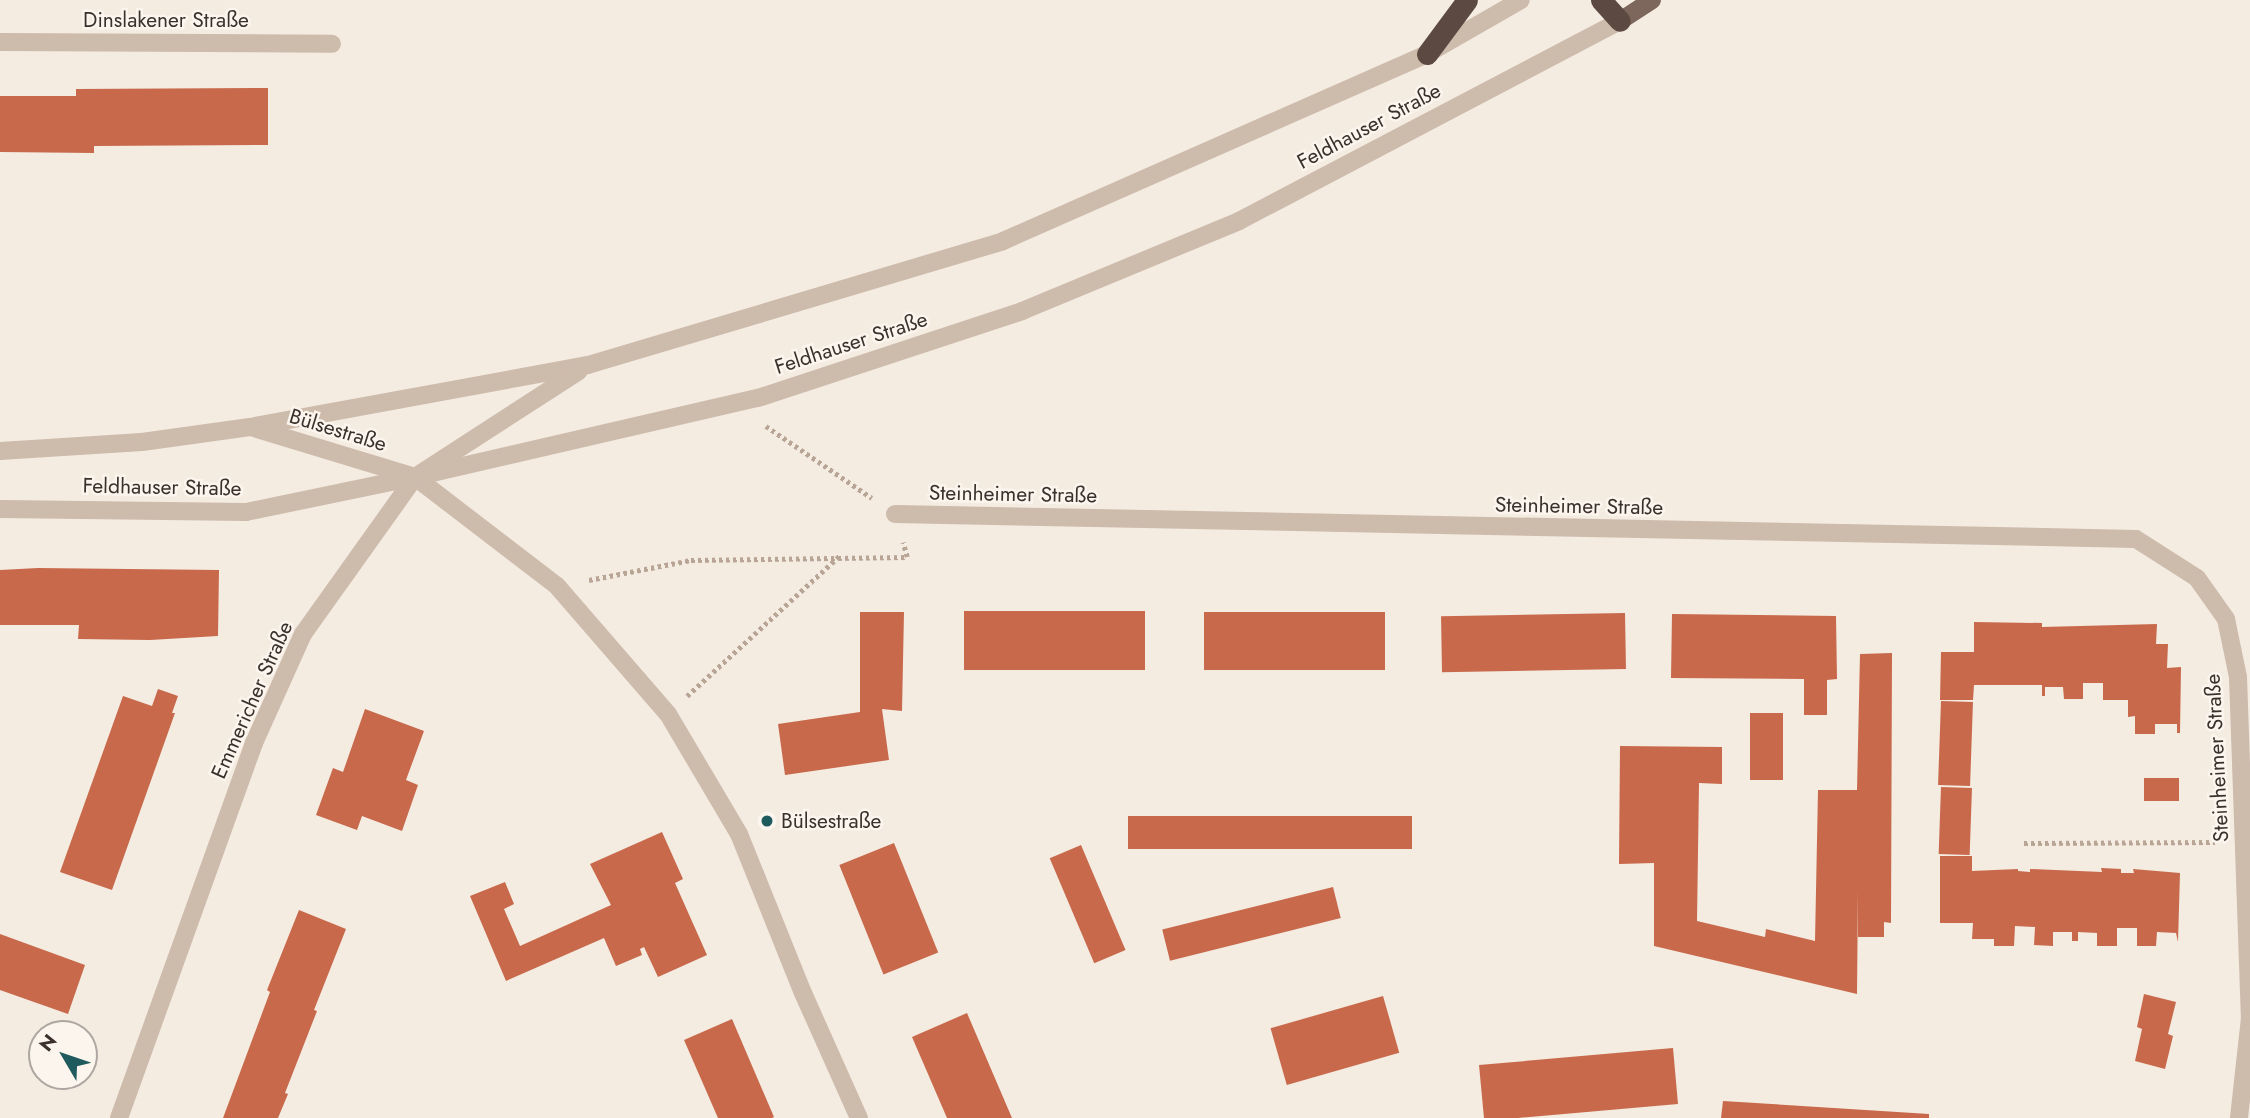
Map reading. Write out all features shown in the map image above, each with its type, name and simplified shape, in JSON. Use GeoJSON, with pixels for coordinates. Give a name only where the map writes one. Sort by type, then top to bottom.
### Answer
{"type":"FeatureCollection","features":[{"type":"Feature","properties":{"kind":"highway"},"geometry":{"type":"LineString","coordinates":[[1427,54],[1467,0]]}},
{"type":"Feature","properties":{"kind":"highway"},"geometry":{"type":"LineString","coordinates":[[1601,0],[1620,10]]}},
{"type":"Feature","properties":{"kind":"main road","name":"Feldhauser Straße"},"geometry":{"type":"LineString","coordinates":[[1620,10],[1652,0]]}},
{"type":"Feature","properties":{"kind":"street","name":"Feldhauser Straße"},"geometry":{"type":"LineString","coordinates":[[0,451],[142,442],[250,427],[588,365],[1003,241],[1427,54],[1521,0]]}},
{"type":"Feature","properties":{"kind":"street","name":"Feldhauser Straße"},"geometry":{"type":"LineString","coordinates":[[0,509],[246,512],[415,477],[733,403],[1022,311],[1239,220],[1620,10]]}},
{"type":"Feature","properties":{"kind":"street","name":"Dinslakener Straße"},"geometry":{"type":"LineString","coordinates":[[0,42],[332,44]]}},
{"type":"Feature","properties":{"kind":"street","name":"Emmericher Straße"},"geometry":{"type":"LineString","coordinates":[[119,1118],[254,743],[303,634],[415,477],[588,365]]}},
{"type":"Feature","properties":{"kind":"street","name":"Bülsestraße"},"geometry":{"type":"LineString","coordinates":[[250,427],[415,477],[557,586],[668,713],[739,834],[803,993],[859,1118]]}},
{"type":"Feature","properties":{"kind":"street","name":"Steinheimer Straße"},"geometry":{"type":"LineString","coordinates":[[895,514],[2136,539],[2197,578],[2226,619],[2238,677],[2250,1018],[2239,1118]]}},
{"type":"Feature","properties":{"kind":"path"},"geometry":{"type":"LineString","coordinates":[[557,586],[691,560],[906,557],[895,514],[733,403]]}},
{"type":"Feature","properties":{"kind":"path"},"geometry":{"type":"LineString","coordinates":[[668,713],[839,556]]}},
{"type":"Feature","properties":{"kind":"path"},"geometry":{"type":"LineString","coordinates":[[2024,843],[2244,842]]}},
{"type":"Feature","properties":{"kind":"building"},"geometry":{"type":"Polygon","coordinates":[[[268,88],[268,145],[94,146],[94,153],[0,152],[0,96],[76,96],[76,89],[268,88]]]}},
{"type":"Feature","properties":{"kind":"building"},"geometry":{"type":"Polygon","coordinates":[[[0,570],[219,570],[218,636],[150,640],[78,639],[79,625],[0,625],[0,570]]]}},
{"type":"Feature","properties":{"kind":"building"},"geometry":{"type":"Polygon","coordinates":[[[964,611],[1145,611],[1145,670],[964,670],[964,611]]]}},
{"type":"Feature","properties":{"kind":"building"},"geometry":{"type":"Polygon","coordinates":[[[860,612],[904,612],[902,711],[882,709],[889,760],[785,775],[778,724],[860,712],[860,612]]]}},
{"type":"Feature","properties":{"kind":"building"},"geometry":{"type":"Polygon","coordinates":[[[1204,612],[1385,612],[1385,670],[1204,670],[1204,612]]]}},
{"type":"Feature","properties":{"kind":"building"},"geometry":{"type":"Polygon","coordinates":[[[1625,613],[1626,669],[1442,672],[1441,616],[1625,613]]]}},
{"type":"Feature","properties":{"kind":"building"},"geometry":{"type":"Polygon","coordinates":[[[1672,614],[1836,616],[1837,679],[1827,680],[1827,715],[1804,715],[1804,679],[1671,678],[1672,614]]]}},
{"type":"Feature","properties":{"kind":"building"},"geometry":{"type":"Polygon","coordinates":[[[1974,622],[2042,623],[2042,627],[2157,624],[2156,644],[2168,644],[2167,668],[2181,667],[2180,733],[2177,733],[2177,724],[2155,724],[2155,734],[2135,734],[2135,716],[2128,717],[2128,700],[2103,700],[2103,683],[2083,683],[2083,699],[2064,699],[2063,687],[2045,687],[2045,696],[2042,696],[2042,685],[1974,685],[1973,700],[1940,700],[1941,652],[1974,652],[1974,622]]]}},
{"type":"Feature","properties":{"kind":"building"},"geometry":{"type":"Polygon","coordinates":[[[1892,653],[1891,923],[1884,922],[1884,937],[1858,937],[1858,890],[1857,994],[1654,946],[1654,863],[1619,864],[1620,746],[1722,747],[1722,784],[1699,783],[1697,921],[1765,937],[1766,929],[1815,941],[1818,790],[1857,790],[1860,654],[1892,653]]]}},
{"type":"Feature","properties":{"kind":"building"},"geometry":{"type":"Polygon","coordinates":[[[158,689],[178,696],[172,713],[175,713],[112,890],[60,872],[123,696],[152,706],[158,689]]]}},
{"type":"Feature","properties":{"kind":"building"},"geometry":{"type":"Polygon","coordinates":[[[1941,701],[1973,702],[1970,786],[1938,785],[1941,701]]]}},
{"type":"Feature","properties":{"kind":"building"},"geometry":{"type":"Polygon","coordinates":[[[365,709],[424,731],[406,780],[418,785],[402,831],[362,816],[357,830],[316,815],[333,768],[343,772],[365,709]]]}},
{"type":"Feature","properties":{"kind":"building"},"geometry":{"type":"Polygon","coordinates":[[[1750,713],[1783,713],[1783,780],[1750,780],[1750,713]]]}},
{"type":"Feature","properties":{"kind":"building"},"geometry":{"type":"Polygon","coordinates":[[[2144,778],[2179,778],[2179,801],[2144,801],[2144,778]]]}},
{"type":"Feature","properties":{"kind":"building"},"geometry":{"type":"Polygon","coordinates":[[[1941,787],[1972,788],[1970,855],[1939,854],[1941,787]]]}},
{"type":"Feature","properties":{"kind":"building"},"geometry":{"type":"Polygon","coordinates":[[[1128,816],[1412,816],[1412,849],[1128,849],[1128,816]]]}},
{"type":"Feature","properties":{"kind":"building"},"geometry":{"type":"Polygon","coordinates":[[[662,832],[683,879],[675,883],[707,955],[658,977],[644,947],[640,949],[642,955],[616,966],[604,938],[506,981],[470,896],[505,882],[514,904],[504,909],[520,946],[611,905],[590,864],[662,832]]]}},
{"type":"Feature","properties":{"kind":"building"},"geometry":{"type":"Polygon","coordinates":[[[894,843],[938,952],[883,975],[839,865],[894,843]]]}},
{"type":"Feature","properties":{"kind":"building"},"geometry":{"type":"Polygon","coordinates":[[[1081,845],[1126,950],[1094,963],[1050,858],[1081,845]]]}},
{"type":"Feature","properties":{"kind":"building"},"geometry":{"type":"Polygon","coordinates":[[[1940,856],[1972,856],[1972,871],[2018,869],[2030,872],[2030,869],[2102,872],[2101,868],[2121,869],[2121,873],[2134,873],[2133,869],[2180,873],[2178,942],[2176,933],[2157,932],[2156,946],[2137,946],[2137,928],[2117,928],[2117,946],[2097,946],[2097,933],[2078,932],[2078,941],[2072,941],[2072,932],[2053,932],[2053,946],[2034,945],[2035,927],[2015,926],[2014,946],[1994,946],[1994,939],[1972,939],[1973,923],[1940,923],[1940,856]]]}},
{"type":"Feature","properties":{"kind":"building"},"geometry":{"type":"Polygon","coordinates":[[[1333,887],[1341,918],[1170,961],[1162,930],[1333,887]]]}},
{"type":"Feature","properties":{"kind":"building"},"geometry":{"type":"Polygon","coordinates":[[[299,910],[346,929],[314,1010],[317,1011],[285,1093],[288,1094],[278,1118],[223,1118],[270,992],[267,990],[299,910]]]}},
{"type":"Feature","properties":{"kind":"building"},"geometry":{"type":"Polygon","coordinates":[[[0,934],[85,965],[68,1014],[0,990],[0,934]]]}},
{"type":"Feature","properties":{"kind":"building"},"geometry":{"type":"Polygon","coordinates":[[[2144,994],[2176,1002],[2168,1034],[2173,1036],[2165,1069],[2135,1061],[2142,1029],[2137,1027],[2144,994]]]}},
{"type":"Feature","properties":{"kind":"building"},"geometry":{"type":"Polygon","coordinates":[[[1383,996],[1399,1053],[1287,1085],[1271,1028],[1383,996]]]}},
{"type":"Feature","properties":{"kind":"building"},"geometry":{"type":"Polygon","coordinates":[[[967,1013],[1012,1118],[947,1118],[912,1037],[967,1013]]]}},
{"type":"Feature","properties":{"kind":"building"},"geometry":{"type":"Polygon","coordinates":[[[732,1019],[774,1117],[772,1118],[718,1118],[684,1040],[732,1019]]]}},
{"type":"Feature","properties":{"kind":"building"},"geometry":{"type":"Polygon","coordinates":[[[1673,1048],[1678,1104],[1518,1118],[1484,1118],[1479,1065],[1673,1048]]]}},
{"type":"Feature","properties":{"kind":"building"},"geometry":{"type":"Polygon","coordinates":[[[1723,1101],[1929,1114],[1929,1118],[1721,1118],[1723,1101]]]}},
{"type":"Feature","properties":{"kind":"place","name":"Bülsestraße"},"geometry":{"type":"Point","coordinates":[767,821]}}]}
